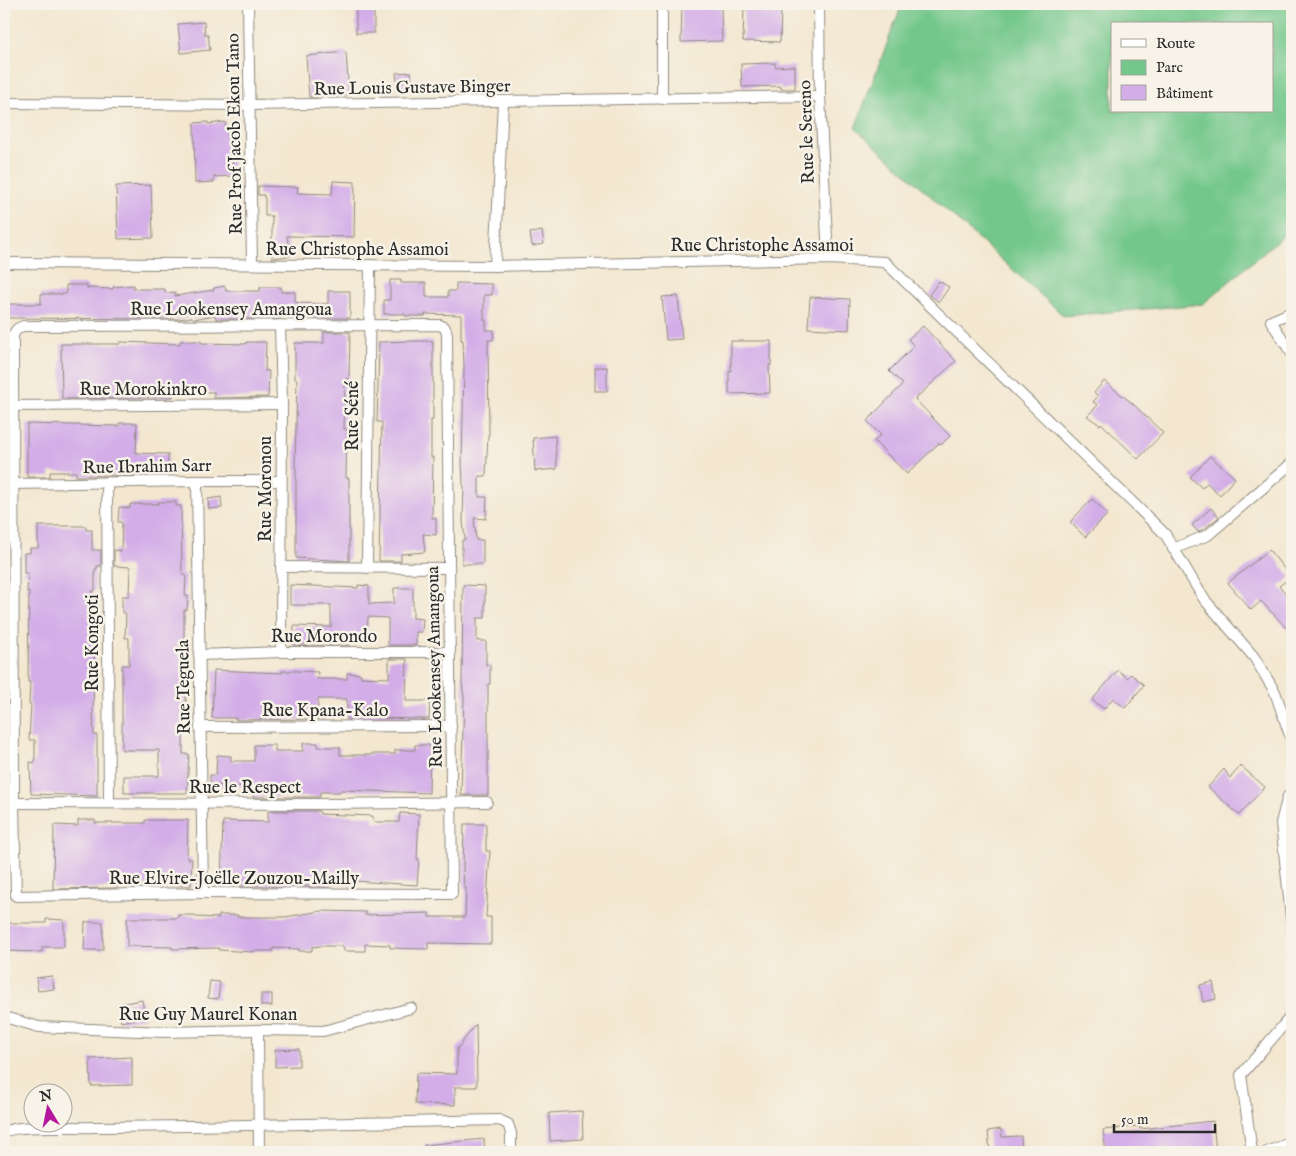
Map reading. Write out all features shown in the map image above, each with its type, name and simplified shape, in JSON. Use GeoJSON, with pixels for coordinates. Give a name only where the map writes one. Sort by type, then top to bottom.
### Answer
{"type":"FeatureCollection","features":[{"type":"Feature","properties":{"kind":"street","name":"Rue Prof Jacob Ekou Tano"},"geometry":{"type":"LineString","coordinates":[[248,4],[252,264]]}},
{"type":"Feature","properties":{"kind":"street"},"geometry":{"type":"LineString","coordinates":[[662,4],[662,99]]}},
{"type":"Feature","properties":{"kind":"street","name":"Rue le Sereno"},"geometry":{"type":"LineString","coordinates":[[819,4],[820,96],[828,259]]}},
{"type":"Feature","properties":{"kind":"street","name":"Rue Louis Gustave Binger"},"geometry":{"type":"LineString","coordinates":[[4,103],[249,106],[820,96]]}},
{"type":"Feature","properties":{"kind":"street"},"geometry":{"type":"LineString","coordinates":[[495,266],[503,101]]}},
{"type":"Feature","properties":{"kind":"street","name":"Rue Christophe Assamoi"},"geometry":{"type":"LineString","coordinates":[[4,263],[495,266],[828,259],[885,262],[1164,534],[1204,599],[1254,657],[1275,692],[1292,741]]}},
{"type":"Feature","properties":{"kind":"street","name":"Rue Séné"},"geometry":{"type":"LineString","coordinates":[[367,568],[370,265]]}},
{"type":"Feature","properties":{"kind":"street"},"geometry":{"type":"LineString","coordinates":[[1292,312],[1271,321],[1292,354]]}},
{"type":"Feature","properties":{"kind":"street","name":"Rue Lookensey Amangoua"},"geometry":{"type":"LineString","coordinates":[[9,803],[13,484],[8,406],[13,335],[17,329],[23,326],[280,325],[440,325],[445,328],[447,334],[451,802]]}},
{"type":"Feature","properties":{"kind":"street","name":"Rue Moronou"},"geometry":{"type":"LineString","coordinates":[[280,325],[282,404],[281,652]]}},
{"type":"Feature","properties":{"kind":"street","name":"Rue Morokinkro"},"geometry":{"type":"LineString","coordinates":[[8,406],[282,404]]}},
{"type":"Feature","properties":{"kind":"street"},"geometry":{"type":"LineString","coordinates":[[1173,549],[1208,535],[1292,463]]}},
{"type":"Feature","properties":{"kind":"street","name":"Rue Ibrahim Sarr"},"geometry":{"type":"LineString","coordinates":[[13,484],[197,480],[281,482]]}},
{"type":"Feature","properties":{"kind":"street","name":"Rue Teguela"},"geometry":{"type":"LineString","coordinates":[[197,480],[202,894]]}},
{"type":"Feature","properties":{"kind":"street","name":"Rue Kongoti"},"geometry":{"type":"LineString","coordinates":[[107,482],[108,803]]}},
{"type":"Feature","properties":{"kind":"street"},"geometry":{"type":"LineString","coordinates":[[281,567],[449,568]]}},
{"type":"Feature","properties":{"kind":"street","name":"Rue Morondo"},"geometry":{"type":"LineString","coordinates":[[199,655],[281,652],[449,652]]}},
{"type":"Feature","properties":{"kind":"street","name":"Rue Kpana-Kalo"},"geometry":{"type":"LineString","coordinates":[[200,727],[451,726]]}},
{"type":"Feature","properties":{"kind":"street"},"geometry":{"type":"LineString","coordinates":[[1292,793],[1288,796],[1281,824],[1292,926]]}},
{"type":"Feature","properties":{"kind":"street","name":"Rue Elvire-Joëlle Zouzou-Mailly"},"geometry":{"type":"LineString","coordinates":[[9,803],[16,896],[452,894],[451,802]]}},
{"type":"Feature","properties":{"kind":"street","name":"Rue le Respect"},"geometry":{"type":"LineString","coordinates":[[9,803],[326,804],[487,802]]}},
{"type":"Feature","properties":{"kind":"street","name":"Rue Guy Maurel Konan"},"geometry":{"type":"LineString","coordinates":[[4,1017],[38,1028],[165,1032],[324,1031],[410,1008]]}},
{"type":"Feature","properties":{"kind":"street"},"geometry":{"type":"LineString","coordinates":[[1252,1152],[1241,1075],[1292,1014]]}},
{"type":"Feature","properties":{"kind":"street"},"geometry":{"type":"LineString","coordinates":[[258,1030],[259,1152]]}},
{"type":"Feature","properties":{"kind":"street"},"geometry":{"type":"LineString","coordinates":[[4,1132],[9,1129],[45,1128],[258,1126],[499,1120],[508,1124],[511,1133],[511,1152]]}},
{"type":"Feature","properties":{"kind":"street"},"geometry":{"type":"LineString","coordinates":[[1267,1152],[1292,1142]]}},
{"type":"Feature","properties":{"kind":"green space"},"geometry":{"type":"Polygon","coordinates":[[[902,4],[1292,4],[1292,228],[1203,304],[1064,316],[855,128],[902,4]]]}},
{"type":"Feature","properties":{"kind":"building"},"geometry":{"type":"Polygon","coordinates":[[[356,4],[374,4],[374,33],[356,33],[356,4]]]}},
{"type":"Feature","properties":{"kind":"building"},"geometry":{"type":"Polygon","coordinates":[[[682,4],[718,4],[718,8],[721,8],[722,41],[681,42],[682,4]]]}},
{"type":"Feature","properties":{"kind":"building"},"geometry":{"type":"Polygon","coordinates":[[[744,7],[781,8],[780,42],[743,41],[744,7]]]}},
{"type":"Feature","properties":{"kind":"building"},"geometry":{"type":"Polygon","coordinates":[[[204,22],[205,35],[208,35],[210,50],[181,53],[178,24],[204,22]]]}},
{"type":"Feature","properties":{"kind":"building"},"geometry":{"type":"Polygon","coordinates":[[[346,52],[349,95],[309,97],[306,56],[346,52]]]}},
{"type":"Feature","properties":{"kind":"building"},"geometry":{"type":"Polygon","coordinates":[[[775,63],[775,67],[795,66],[795,89],[781,89],[781,86],[742,87],[741,64],[775,63]]]}},
{"type":"Feature","properties":{"kind":"building"},"geometry":{"type":"Polygon","coordinates":[[[411,72],[412,88],[398,89],[396,73],[411,72]]]}},
{"type":"Feature","properties":{"kind":"building"},"geometry":{"type":"Polygon","coordinates":[[[208,122],[208,124],[225,122],[228,139],[231,139],[233,176],[214,177],[214,182],[195,183],[194,123],[208,122]]]}},
{"type":"Feature","properties":{"kind":"building"},"geometry":{"type":"Polygon","coordinates":[[[333,181],[355,182],[354,237],[287,236],[290,256],[272,258],[272,216],[265,216],[265,198],[264,195],[258,195],[258,186],[298,187],[297,193],[332,194],[333,181]]]}},
{"type":"Feature","properties":{"kind":"building"},"geometry":{"type":"Polygon","coordinates":[[[151,185],[153,238],[118,239],[116,186],[151,185]]]}},
{"type":"Feature","properties":{"kind":"building"},"geometry":{"type":"Polygon","coordinates":[[[542,231],[544,244],[532,246],[530,233],[542,231]]]}},
{"type":"Feature","properties":{"kind":"building"},"geometry":{"type":"Polygon","coordinates":[[[390,280],[401,280],[401,283],[426,283],[426,297],[448,297],[448,291],[456,291],[456,283],[492,284],[492,295],[484,295],[486,330],[494,330],[493,340],[488,340],[489,435],[486,476],[479,476],[479,497],[487,497],[486,519],[474,518],[476,540],[483,540],[483,564],[462,564],[462,540],[465,540],[462,462],[464,366],[461,315],[425,314],[425,316],[405,316],[405,314],[384,314],[384,300],[390,300],[390,280]]]}},
{"type":"Feature","properties":{"kind":"building"},"geometry":{"type":"Polygon","coordinates":[[[939,281],[949,287],[939,302],[929,295],[939,281]]]}},
{"type":"Feature","properties":{"kind":"building"},"geometry":{"type":"Polygon","coordinates":[[[66,285],[87,285],[87,288],[113,289],[113,287],[134,285],[134,289],[165,289],[165,293],[175,292],[175,296],[214,290],[214,288],[225,286],[226,291],[260,291],[260,287],[281,287],[281,292],[295,292],[295,302],[328,304],[328,291],[350,291],[350,318],[281,316],[278,319],[216,319],[215,315],[194,319],[192,317],[179,319],[4,318],[4,304],[41,304],[41,294],[66,294],[66,285]]]}},
{"type":"Feature","properties":{"kind":"building"},"geometry":{"type":"Polygon","coordinates":[[[678,296],[682,339],[666,340],[662,297],[678,296]]]}},
{"type":"Feature","properties":{"kind":"building"},"geometry":{"type":"Polygon","coordinates":[[[810,297],[850,299],[849,330],[808,328],[810,297]]]}},
{"type":"Feature","properties":{"kind":"building"},"geometry":{"type":"Polygon","coordinates":[[[923,326],[956,361],[915,399],[950,436],[941,445],[939,443],[907,474],[874,441],[881,435],[867,421],[903,384],[889,371],[914,346],[908,339],[923,326]]]}},
{"type":"Feature","properties":{"kind":"building"},"geometry":{"type":"Polygon","coordinates":[[[324,332],[350,332],[349,379],[345,379],[344,429],[347,429],[346,478],[349,478],[349,561],[296,558],[295,468],[297,379],[295,379],[295,343],[324,343],[324,332]]]}},
{"type":"Feature","properties":{"kind":"building"},"geometry":{"type":"Polygon","coordinates":[[[180,341],[246,344],[246,342],[266,342],[265,371],[269,371],[268,397],[214,398],[214,392],[173,391],[173,397],[62,399],[61,344],[120,344],[120,342],[180,344],[180,341]]]}},
{"type":"Feature","properties":{"kind":"building"},"geometry":{"type":"Polygon","coordinates":[[[433,341],[431,458],[433,457],[432,518],[436,518],[436,535],[423,534],[425,552],[401,554],[401,561],[379,561],[382,422],[377,422],[379,342],[433,341]]]}},
{"type":"Feature","properties":{"kind":"building"},"geometry":{"type":"Polygon","coordinates":[[[731,341],[771,341],[771,365],[769,365],[770,393],[729,394],[731,341]]]}},
{"type":"Feature","properties":{"kind":"building"},"geometry":{"type":"Polygon","coordinates":[[[595,367],[607,367],[607,391],[595,391],[595,367]]]}},
{"type":"Feature","properties":{"kind":"building"},"geometry":{"type":"Polygon","coordinates":[[[1104,381],[1132,403],[1163,433],[1138,459],[1101,423],[1100,425],[1087,416],[1098,405],[1093,402],[1098,396],[1094,393],[1104,381]]]}},
{"type":"Feature","properties":{"kind":"building"},"geometry":{"type":"Polygon","coordinates":[[[119,423],[137,423],[136,453],[168,454],[168,475],[76,476],[76,472],[50,472],[50,477],[27,477],[27,424],[119,426],[119,423]]]}},
{"type":"Feature","properties":{"kind":"building"},"geometry":{"type":"Polygon","coordinates":[[[555,436],[557,469],[535,471],[533,438],[555,436]]]}},
{"type":"Feature","properties":{"kind":"building"},"geometry":{"type":"Polygon","coordinates":[[[1210,456],[1235,478],[1220,495],[1207,483],[1202,488],[1190,477],[1210,456]]]}},
{"type":"Feature","properties":{"kind":"building"},"geometry":{"type":"Polygon","coordinates":[[[221,497],[222,508],[209,509],[208,499],[221,497]]]}},
{"type":"Feature","properties":{"kind":"building"},"geometry":{"type":"Polygon","coordinates":[[[1092,499],[1108,514],[1085,537],[1070,522],[1092,499]]]}},
{"type":"Feature","properties":{"kind":"building"},"geometry":{"type":"Polygon","coordinates":[[[158,502],[176,502],[176,506],[181,506],[182,575],[186,575],[185,596],[188,596],[187,610],[184,610],[184,643],[187,643],[188,682],[186,682],[186,702],[183,702],[183,754],[189,754],[187,793],[124,793],[124,776],[159,776],[159,750],[122,750],[122,665],[129,665],[129,638],[125,638],[126,613],[122,613],[122,596],[129,596],[130,567],[114,566],[114,550],[121,551],[122,522],[118,522],[119,507],[130,508],[130,504],[158,504],[158,502]]]}},
{"type":"Feature","properties":{"kind":"building"},"geometry":{"type":"Polygon","coordinates":[[[1211,508],[1219,517],[1198,532],[1192,525],[1211,508]]]}},
{"type":"Feature","properties":{"kind":"building"},"geometry":{"type":"Polygon","coordinates":[[[38,526],[86,526],[86,530],[92,530],[92,550],[101,550],[101,566],[97,566],[97,569],[95,569],[95,591],[92,591],[91,624],[92,644],[95,644],[93,712],[94,735],[97,735],[97,796],[31,794],[30,762],[35,763],[35,740],[29,740],[31,704],[29,704],[30,682],[28,682],[29,592],[27,592],[28,573],[24,573],[24,553],[30,553],[30,548],[38,548],[38,526]]]}},
{"type":"Feature","properties":{"kind":"building"},"geometry":{"type":"Polygon","coordinates":[[[1269,550],[1291,577],[1279,586],[1292,600],[1292,634],[1261,601],[1251,610],[1228,583],[1269,550]]]}},
{"type":"Feature","properties":{"kind":"building"},"geometry":{"type":"Polygon","coordinates":[[[290,585],[358,588],[358,585],[369,586],[369,604],[394,603],[394,588],[413,588],[413,618],[423,619],[422,632],[416,632],[416,645],[388,645],[388,618],[368,617],[367,636],[350,636],[350,645],[293,645],[294,626],[331,627],[331,605],[290,605],[290,585]]]}},
{"type":"Feature","properties":{"kind":"building"},"geometry":{"type":"Polygon","coordinates":[[[463,585],[485,586],[485,618],[477,618],[477,641],[486,641],[486,665],[490,665],[490,684],[488,684],[488,795],[461,795],[464,697],[462,684],[463,585]]]}},
{"type":"Feature","properties":{"kind":"building"},"geometry":{"type":"Polygon","coordinates":[[[389,659],[407,659],[406,701],[430,701],[429,719],[361,718],[347,720],[347,699],[318,699],[317,719],[236,720],[236,718],[212,718],[214,670],[282,673],[282,671],[318,672],[317,679],[347,679],[347,673],[361,674],[361,677],[389,678],[389,659]]]}},
{"type":"Feature","properties":{"kind":"building"},"geometry":{"type":"Polygon","coordinates":[[[1118,670],[1127,678],[1131,674],[1144,685],[1125,708],[1113,698],[1104,709],[1092,700],[1118,670]]]}},
{"type":"Feature","properties":{"kind":"building"},"geometry":{"type":"Polygon","coordinates":[[[303,743],[318,743],[318,747],[340,747],[340,755],[395,754],[395,750],[415,750],[415,745],[430,745],[429,793],[341,790],[340,792],[320,792],[320,797],[253,797],[253,787],[210,785],[210,775],[216,775],[217,755],[231,756],[231,761],[254,761],[254,745],[275,745],[275,751],[303,751],[303,743]]]}},
{"type":"Feature","properties":{"kind":"building"},"geometry":{"type":"Polygon","coordinates":[[[1241,766],[1265,787],[1239,815],[1208,787],[1224,769],[1230,778],[1241,766]]]}},
{"type":"Feature","properties":{"kind":"building"},"geometry":{"type":"Polygon","coordinates":[[[268,811],[319,811],[320,814],[373,816],[373,822],[399,822],[400,813],[419,814],[417,885],[353,881],[353,885],[329,884],[329,887],[282,885],[221,886],[223,821],[268,822],[268,811]]]}},
{"type":"Feature","properties":{"kind":"building"},"geometry":{"type":"Polygon","coordinates":[[[78,820],[95,820],[95,823],[145,823],[145,820],[188,820],[187,859],[192,859],[191,886],[139,885],[116,886],[116,888],[53,889],[54,825],[78,826],[78,820]]]}},
{"type":"Feature","properties":{"kind":"building"},"geometry":{"type":"Polygon","coordinates":[[[464,824],[486,824],[486,851],[490,851],[486,917],[491,917],[491,944],[428,943],[428,949],[390,948],[390,945],[365,944],[365,951],[344,951],[343,946],[320,946],[312,947],[312,951],[273,948],[273,951],[253,952],[219,950],[219,948],[172,949],[172,947],[127,946],[127,918],[178,918],[178,915],[219,918],[219,915],[285,917],[321,911],[366,912],[365,915],[429,913],[429,917],[465,917],[464,824]]]}},
{"type":"Feature","properties":{"kind":"building"},"geometry":{"type":"Polygon","coordinates":[[[46,919],[64,920],[64,947],[42,947],[42,952],[4,951],[4,923],[46,923],[46,919]]]}},
{"type":"Feature","properties":{"kind":"building"},"geometry":{"type":"Polygon","coordinates":[[[85,922],[103,922],[103,950],[84,950],[85,922]]]}},
{"type":"Feature","properties":{"kind":"building"},"geometry":{"type":"Polygon","coordinates":[[[52,976],[54,989],[38,991],[36,978],[52,976]]]}},
{"type":"Feature","properties":{"kind":"building"},"geometry":{"type":"Polygon","coordinates":[[[210,981],[220,982],[218,999],[208,998],[210,981]]]}},
{"type":"Feature","properties":{"kind":"building"},"geometry":{"type":"Polygon","coordinates":[[[1213,982],[1216,999],[1203,1002],[1200,985],[1213,982]]]}},
{"type":"Feature","properties":{"kind":"building"},"geometry":{"type":"Polygon","coordinates":[[[261,994],[272,994],[272,1006],[261,1006],[261,994]]]}},
{"type":"Feature","properties":{"kind":"building"},"geometry":{"type":"Polygon","coordinates":[[[142,1000],[145,1017],[121,1022],[118,1004],[142,1000]]]}},
{"type":"Feature","properties":{"kind":"building"},"geometry":{"type":"Polygon","coordinates":[[[476,1024],[477,1087],[455,1087],[455,1105],[415,1104],[416,1073],[457,1074],[457,1049],[476,1024]]]}},
{"type":"Feature","properties":{"kind":"building"},"geometry":{"type":"Polygon","coordinates":[[[299,1049],[299,1066],[275,1067],[275,1050],[299,1049]]]}},
{"type":"Feature","properties":{"kind":"building"},"geometry":{"type":"Polygon","coordinates":[[[132,1057],[132,1085],[91,1086],[90,1059],[132,1057]]]}},
{"type":"Feature","properties":{"kind":"building"},"geometry":{"type":"Polygon","coordinates":[[[582,1111],[583,1139],[550,1141],[549,1113],[582,1111]]]}},
{"type":"Feature","properties":{"kind":"building"},"geometry":{"type":"Polygon","coordinates":[[[1213,1121],[1216,1152],[1106,1152],[1103,1130],[1139,1126],[1140,1129],[1213,1121]]]}},
{"type":"Feature","properties":{"kind":"building"},"geometry":{"type":"Polygon","coordinates":[[[1001,1129],[1002,1137],[1021,1136],[1022,1152],[990,1152],[988,1131],[1001,1129]]]}},
{"type":"Feature","properties":{"kind":"building"},"geometry":{"type":"Polygon","coordinates":[[[484,1139],[485,1152],[424,1152],[424,1145],[484,1139]]]}}]}
